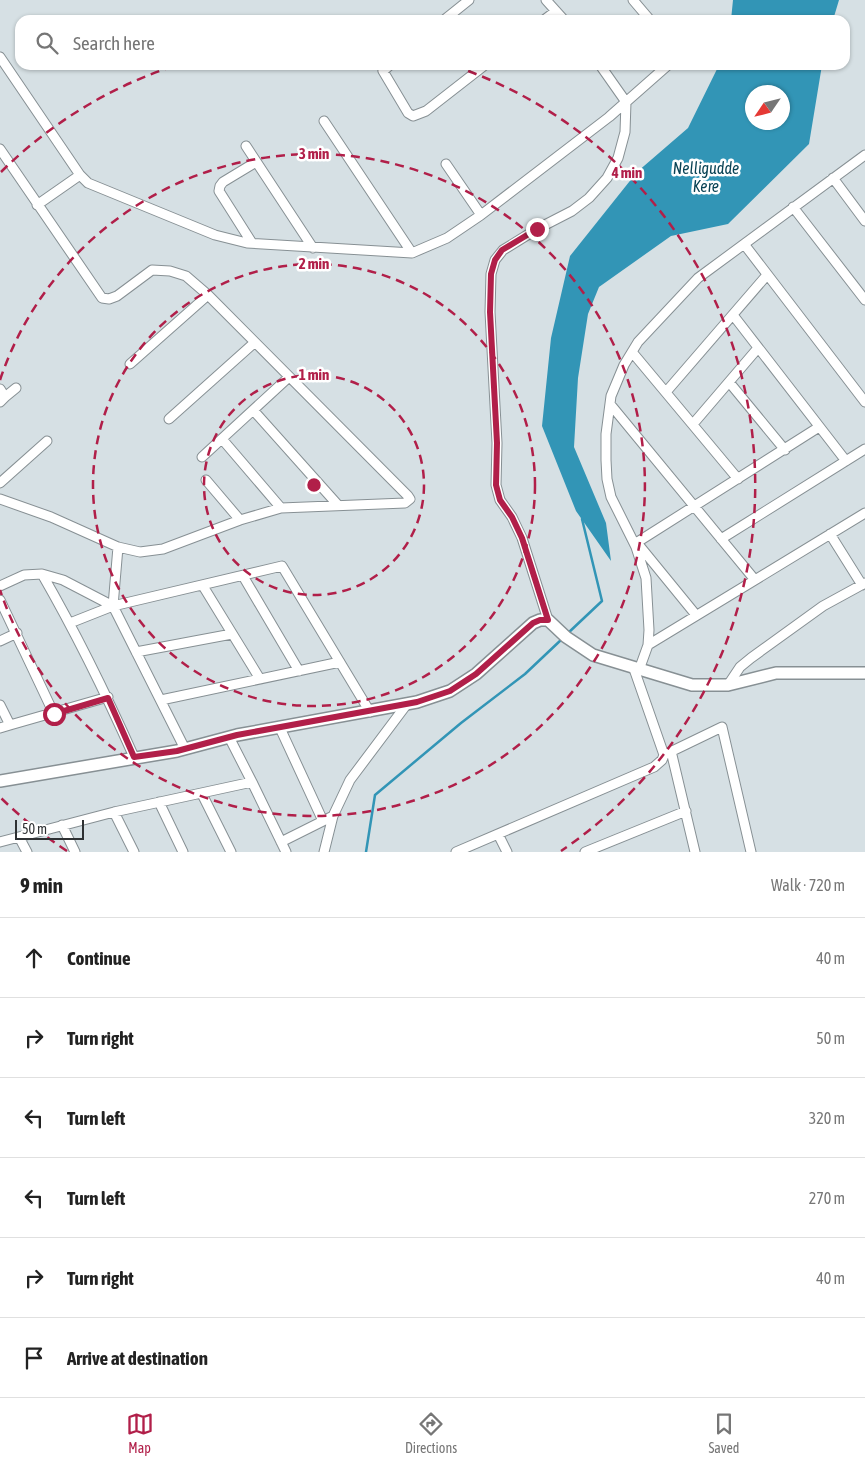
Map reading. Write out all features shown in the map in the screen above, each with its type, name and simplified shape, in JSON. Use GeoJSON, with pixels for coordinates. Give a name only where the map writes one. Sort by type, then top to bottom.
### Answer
{"type":"FeatureCollection","features":[{"type":"Feature","properties":{"kind":"street"},"geometry":{"type":"LineString","coordinates":[[450,15],[469,0]]}},
{"type":"Feature","properties":{"kind":"street"},"geometry":{"type":"LineString","coordinates":[[546,0],[560,15]]}},
{"type":"Feature","properties":{"kind":"street"},"geometry":{"type":"LineString","coordinates":[[633,0],[646,15]]}},
{"type":"Feature","properties":{"kind":"street"},"geometry":{"type":"LineString","coordinates":[[551,15],[556,11]]}},
{"type":"Feature","properties":{"kind":"street"},"geometry":{"type":"LineString","coordinates":[[0,57],[80,175],[88,182],[215,236],[252,243],[412,254],[448,238],[481,215],[609,117],[662,70]]}},
{"type":"Feature","properties":{"kind":"street"},"geometry":{"type":"LineString","coordinates":[[386,70],[408,112],[416,116],[426,111],[479,70]]}},
{"type":"Feature","properties":{"kind":"street"},"geometry":{"type":"LineString","coordinates":[[604,70],[626,102],[626,132],[618,158],[607,178],[589,198],[572,211],[502,250],[495,260],[491,274],[490,312],[497,443],[496,485],[500,500],[512,517],[522,538],[548,620],[566,637],[593,655],[637,670],[692,685],[728,685],[776,673],[865,673]]}},
{"type":"Feature","properties":{"kind":"street"},"geometry":{"type":"LineString","coordinates":[[324,121],[412,254]]}},
{"type":"Feature","properties":{"kind":"street"},"geometry":{"type":"LineString","coordinates":[[246,146],[313,248]]}},
{"type":"Feature","properties":{"kind":"street"},"geometry":{"type":"LineString","coordinates":[[0,149],[102,298],[109,299],[117,296],[152,270],[170,271],[186,276],[208,295],[410,499],[405,503],[337,504],[282,508],[240,520],[163,549],[140,552],[118,547],[51,517],[0,499]]}},
{"type":"Feature","properties":{"kind":"street"},"geometry":{"type":"LineString","coordinates":[[696,852],[686,811],[668,753],[637,670],[648,645],[646,578],[636,547],[611,497],[608,479],[606,434],[611,396],[621,372],[638,342],[698,278],[865,155]]}},
{"type":"Feature","properties":{"kind":"street"},"geometry":{"type":"LineString","coordinates":[[252,243],[218,191],[223,182],[256,162]]}},
{"type":"Feature","properties":{"kind":"street"},"geometry":{"type":"LineString","coordinates":[[446,164],[481,215]]}},
{"type":"Feature","properties":{"kind":"street"},"geometry":{"type":"LineString","coordinates":[[37,205],[80,175]]}},
{"type":"Feature","properties":{"kind":"street"},"geometry":{"type":"LineString","coordinates":[[833,178],[865,221]]}},
{"type":"Feature","properties":{"kind":"street"},"geometry":{"type":"LineString","coordinates":[[793,207],[865,300]]}},
{"type":"Feature","properties":{"kind":"street"},"geometry":{"type":"LineString","coordinates":[[744,244],[865,402]]}},
{"type":"Feature","properties":{"kind":"street"},"geometry":{"type":"LineString","coordinates":[[666,392],[767,274]]}},
{"type":"Feature","properties":{"kind":"street"},"geometry":{"type":"LineString","coordinates":[[130,364],[208,295]]}},
{"type":"Feature","properties":{"kind":"street"},"geometry":{"type":"LineString","coordinates":[[733,315],[846,461]]}},
{"type":"Feature","properties":{"kind":"street"},"geometry":{"type":"LineString","coordinates":[[169,419],[254,343]]}},
{"type":"Feature","properties":{"kind":"street"},"geometry":{"type":"LineString","coordinates":[[693,424],[758,348]]}},
{"type":"Feature","properties":{"kind":"street"},"geometry":{"type":"LineString","coordinates":[[632,352],[738,479]]}},
{"type":"Feature","properties":{"kind":"street"},"geometry":{"type":"LineString","coordinates":[[202,457],[289,377]]}},
{"type":"Feature","properties":{"kind":"street"},"geometry":{"type":"LineString","coordinates":[[729,382],[785,450]]}},
{"type":"Feature","properties":{"kind":"street"},"geometry":{"type":"LineString","coordinates":[[0,389],[3,399],[16,388]]}},
{"type":"Feature","properties":{"kind":"street"},"geometry":{"type":"LineString","coordinates":[[610,404],[755,580]]}},
{"type":"Feature","properties":{"kind":"street"},"geometry":{"type":"LineString","coordinates":[[253,410],[337,504]]}},
{"type":"Feature","properties":{"kind":"street"},"geometry":{"type":"LineString","coordinates":[[636,543],[819,427]]}},
{"type":"Feature","properties":{"kind":"street"},"geometry":{"type":"LineString","coordinates":[[222,439],[282,508]]}},
{"type":"Feature","properties":{"kind":"street"},"geometry":{"type":"LineString","coordinates":[[0,483],[47,441]]}},
{"type":"Feature","properties":{"kind":"street"},"geometry":{"type":"LineString","coordinates":[[721,539],[865,449]]}},
{"type":"Feature","properties":{"kind":"street"},"geometry":{"type":"LineString","coordinates":[[206,480],[240,520]]}},
{"type":"Feature","properties":{"kind":"street"},"geometry":{"type":"LineString","coordinates":[[648,645],[865,513]]}},
{"type":"Feature","properties":{"kind":"street"},"geometry":{"type":"LineString","coordinates":[[627,531],[696,616]]}},
{"type":"Feature","properties":{"kind":"street"},"geometry":{"type":"LineString","coordinates":[[728,685],[740,667],[751,658],[823,606],[863,584],[830,534]]}},
{"type":"Feature","properties":{"kind":"street"},"geometry":{"type":"LineString","coordinates":[[118,547],[113,606],[186,749]]}},
{"type":"Feature","properties":{"kind":"street"},"geometry":{"type":"LineString","coordinates":[[70,623],[113,606],[282,566],[370,712]]}},
{"type":"Feature","properties":{"kind":"street"},"geometry":{"type":"LineString","coordinates":[[0,586],[24,575],[42,574],[63,580],[113,606]]}},
{"type":"Feature","properties":{"kind":"street"},"geometry":{"type":"LineString","coordinates":[[42,574],[70,623],[108,698],[134,757]]}},
{"type":"Feature","properties":{"kind":"street"},"geometry":{"type":"LineString","coordinates":[[243,576],[299,671]]}},
{"type":"Feature","properties":{"kind":"street"},"geometry":{"type":"LineString","coordinates":[[203,586],[260,679]]}},
{"type":"Feature","properties":{"kind":"street"},"geometry":{"type":"LineString","coordinates":[[0,600],[54,714]]}},
{"type":"Feature","properties":{"kind":"street"},"geometry":{"type":"LineString","coordinates":[[0,781],[186,749],[229,737],[407,704],[450,691],[476,674],[533,623],[540,620],[548,620]]}},
{"type":"Feature","properties":{"kind":"street"},"geometry":{"type":"LineString","coordinates":[[0,641],[17,633]]}},
{"type":"Feature","properties":{"kind":"street"},"geometry":{"type":"LineString","coordinates":[[136,652],[232,634]]}},
{"type":"Feature","properties":{"kind":"street"},"geometry":{"type":"LineString","coordinates":[[160,700],[340,662]]}},
{"type":"Feature","properties":{"kind":"street"},"geometry":{"type":"LineString","coordinates":[[0,728],[108,698]]}},
{"type":"Feature","properties":{"kind":"street"},"geometry":{"type":"LineString","coordinates":[[324,852],[334,816],[350,780],[407,704]]}},
{"type":"Feature","properties":{"kind":"street"},"geometry":{"type":"LineString","coordinates":[[0,705],[10,725]]}},
{"type":"Feature","properties":{"kind":"street"},"geometry":{"type":"LineString","coordinates":[[456,852],[654,767],[668,753],[722,727],[751,852]]}},
{"type":"Feature","properties":{"kind":"street"},"geometry":{"type":"LineString","coordinates":[[280,728],[323,822]]}},
{"type":"Feature","properties":{"kind":"street"},"geometry":{"type":"LineString","coordinates":[[229,737],[286,852]]}},
{"type":"Feature","properties":{"kind":"street"},"geometry":{"type":"LineString","coordinates":[[0,842],[114,812],[252,782]]}},
{"type":"Feature","properties":{"kind":"street"},"geometry":{"type":"LineString","coordinates":[[202,794],[231,852]]}},
{"type":"Feature","properties":{"kind":"street"},"geometry":{"type":"LineString","coordinates":[[159,802],[183,852]]}},
{"type":"Feature","properties":{"kind":"street"},"geometry":{"type":"LineString","coordinates":[[585,852],[686,811]]}},
{"type":"Feature","properties":{"kind":"street"},"geometry":{"type":"LineString","coordinates":[[114,812],[134,852]]}},
{"type":"Feature","properties":{"kind":"street"},"geometry":{"type":"LineString","coordinates":[[281,842],[334,816]]}},
{"type":"Feature","properties":{"kind":"street"},"geometry":{"type":"LineString","coordinates":[[62,825],[75,852]]}},
{"type":"Feature","properties":{"kind":"street"},"geometry":{"type":"LineString","coordinates":[[498,834],[506,852]]}},
{"type":"Feature","properties":{"kind":"street"},"geometry":{"type":"LineString","coordinates":[[19,837],[26,852]]}},
{"type":"Feature","properties":{"kind":"water"},"geometry":{"type":"Polygon","coordinates":[[[733,0],[839,0],[834,15],[732,15],[733,0]]]}},
{"type":"Feature","properties":{"kind":"water","name":"Nelligudde Kere"},"geometry":{"type":"Polygon","coordinates":[[[717,70],[821,70],[809,144],[728,224],[671,236],[599,287],[588,314],[578,378],[574,447],[606,523],[611,561],[576,511],[542,426],[551,338],[570,256],[637,172],[688,128],[717,70]]]}},
{"type":"Feature","properties":{"kind":"waterway"},"geometry":{"type":"LineString","coordinates":[[567,634],[602,601],[582,519]]}},
{"type":"Feature","properties":{"kind":"waterway"},"geometry":{"type":"LineString","coordinates":[[366,852],[375,795],[461,723],[525,674],[562,639]]}},
{"type":"Feature","properties":{"kind":"route"},"geometry":{"type":"LineString","coordinates":[[54,714],[108,698],[134,757],[177,751],[237,735],[417,702],[450,691],[476,674],[533,623],[540,620],[548,620],[522,538],[512,517],[500,500],[496,485],[497,443],[490,312],[491,274],[495,260],[502,250],[537,229]]}}]}
